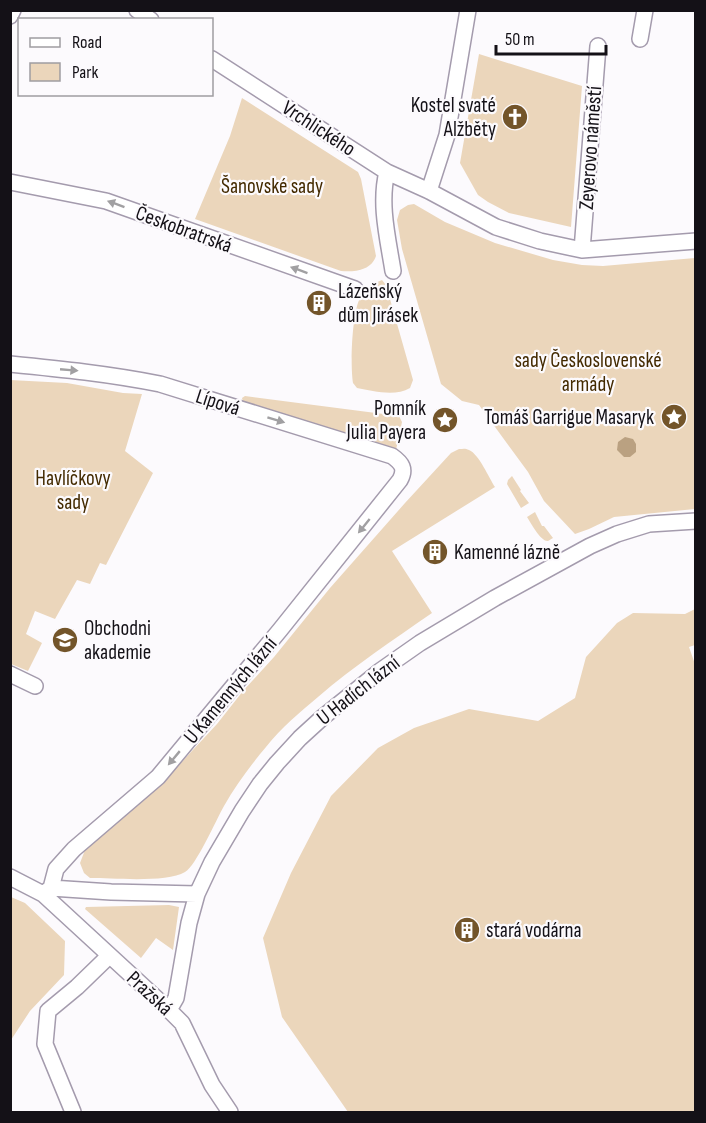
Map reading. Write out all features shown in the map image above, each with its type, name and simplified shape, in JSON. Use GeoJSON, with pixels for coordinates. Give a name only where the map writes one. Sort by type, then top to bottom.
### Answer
{"type":"FeatureCollection","features":[{"type":"Feature","properties":{"kind":"street"},"geometry":{"type":"LineString","coordinates":[[10,16],[13,10]]}},
{"type":"Feature","properties":{"kind":"street"},"geometry":{"type":"LineString","coordinates":[[429,191],[447,135],[468,10]]}},
{"type":"Feature","properties":{"kind":"street"},"geometry":{"type":"LineString","coordinates":[[640,39],[645,10]]}},
{"type":"Feature","properties":{"kind":"street","name":"Zeyerovo náměstí"},"geometry":{"type":"LineString","coordinates":[[582,250],[598,46]]}},
{"type":"Feature","properties":{"kind":"street","name":"Vrchlického"},"geometry":{"type":"LineString","coordinates":[[213,60],[387,172],[429,191],[496,227],[540,241],[582,250],[696,241]]}},
{"type":"Feature","properties":{"kind":"street"},"geometry":{"type":"LineString","coordinates":[[387,172],[384,183],[385,221],[393,271]]}},
{"type":"Feature","properties":{"kind":"street","name":"Českobratrská"},"geometry":{"type":"LineString","coordinates":[[10,182],[106,201],[354,289]]}},
{"type":"Feature","properties":{"kind":"street","name":"Lípová"},"geometry":{"type":"LineString","coordinates":[[10,364],[130,378],[170,387],[392,456],[403,466],[400,480]]}},
{"type":"Feature","properties":{"kind":"street","name":"U Kamenných lázní"},"geometry":{"type":"LineString","coordinates":[[47,891],[56,869],[74,849],[158,777],[400,480]]}},
{"type":"Feature","properties":{"kind":"street","name":"U Hadích lázní"},"geometry":{"type":"LineString","coordinates":[[169,1010],[176,998],[189,923],[197,894],[212,862],[260,784],[300,738],[380,671],[420,643],[495,598],[590,546],[617,534],[650,524],[696,521]]}},
{"type":"Feature","properties":{"kind":"street"},"geometry":{"type":"LineString","coordinates":[[10,674],[35,686]]}},
{"type":"Feature","properties":{"kind":"street"},"geometry":{"type":"LineString","coordinates":[[10,877],[47,891],[197,894]]}},
{"type":"Feature","properties":{"kind":"street","name":"Pražská"},"geometry":{"type":"LineString","coordinates":[[47,891],[110,956],[182,1023],[212,1085],[230,1113]]}},
{"type":"Feature","properties":{"kind":"street"},"geometry":{"type":"LineString","coordinates":[[73,1113],[45,1044],[48,1011],[110,956]]}},
{"type":"Feature","properties":{"kind":"green space"},"geometry":{"type":"Polygon","coordinates":[[[479,54],[582,86],[571,227],[509,213],[488,202],[478,195],[460,163],[479,54]]]}},
{"type":"Feature","properties":{"kind":"green space","name":"Šanovské sady"},"geometry":{"type":"Polygon","coordinates":[[[242,98],[358,172],[376,256],[366,268],[341,271],[195,219],[230,136],[242,98]]]}},
{"type":"Feature","properties":{"kind":"green space","name":"sady Československé armády"},"geometry":{"type":"Polygon","coordinates":[[[414,204],[445,222],[495,243],[553,260],[603,266],[695,258],[695,509],[614,517],[575,534],[544,501],[528,472],[479,405],[462,401],[441,384],[402,249],[397,220],[400,210],[414,204]]]}},
{"type":"Feature","properties":{"kind":"green space"},"geometry":{"type":"Polygon","coordinates":[[[382,280],[386,285],[413,380],[410,388],[404,391],[384,392],[357,388],[353,383],[352,339],[357,305],[366,289],[382,280]]]}},
{"type":"Feature","properties":{"kind":"green space","name":"Havlíčkovy sady"},"geometry":{"type":"Polygon","coordinates":[[[10,380],[67,383],[142,394],[125,451],[153,473],[106,565],[100,563],[90,584],[77,580],[55,619],[35,611],[26,634],[42,643],[28,671],[11,664],[10,380]]]}},
{"type":"Feature","properties":{"kind":"green space"},"geometry":{"type":"Polygon","coordinates":[[[245,396],[399,416],[402,422],[396,450],[243,402],[242,398],[245,396]]]}},
{"type":"Feature","properties":{"kind":"green space"},"geometry":{"type":"Polygon","coordinates":[[[459,449],[468,449],[473,452],[495,487],[392,551],[432,613],[346,675],[304,708],[278,733],[238,783],[200,852],[185,872],[166,878],[139,879],[90,878],[84,873],[80,863],[85,850],[178,766],[217,724],[330,588],[405,503],[451,453],[459,449]]]}},
{"type":"Feature","properties":{"kind":"green space"},"geometry":{"type":"Polygon","coordinates":[[[512,476],[529,503],[521,508],[507,484],[512,476]]]}},
{"type":"Feature","properties":{"kind":"green space"},"geometry":{"type":"Polygon","coordinates":[[[535,512],[542,526],[553,538],[548,541],[539,535],[527,517],[535,512]]]}},
{"type":"Feature","properties":{"kind":"green space"},"geometry":{"type":"Polygon","coordinates":[[[695,609],[695,645],[689,647],[696,667],[695,1112],[348,1112],[282,1017],[263,938],[291,873],[331,796],[378,748],[414,728],[469,709],[538,721],[575,698],[586,657],[617,623],[633,613],[685,614],[695,609]]]}},
{"type":"Feature","properties":{"kind":"green space"},"geometry":{"type":"Polygon","coordinates":[[[11,897],[25,903],[65,941],[64,975],[30,1011],[11,1040],[11,897]]]}},
{"type":"Feature","properties":{"kind":"green space"},"geometry":{"type":"Polygon","coordinates":[[[169,905],[179,907],[173,950],[156,938],[141,958],[85,909],[86,907],[169,905]]]}},
{"type":"Feature","properties":{"kind":"shaded area"},"geometry":{"type":"Polygon","coordinates":[[[625,437],[633,439],[636,444],[636,452],[630,457],[624,457],[617,450],[618,442],[625,437]]]}},
{"type":"Feature","properties":{"kind":"place","name":"Kostel svaté Alžběty"},"geometry":{"type":"Point","coordinates":[515,117]}},
{"type":"Feature","properties":{"kind":"place","name":"Lázeňský dům Jirásek"},"geometry":{"type":"Point","coordinates":[319,303]}},
{"type":"Feature","properties":{"kind":"place","name":"Tomáš Garrigue Masaryk"},"geometry":{"type":"Point","coordinates":[674,417]}},
{"type":"Feature","properties":{"kind":"place","name":"Pomník Julia Payera"},"geometry":{"type":"Point","coordinates":[445,420]}},
{"type":"Feature","properties":{"kind":"place","name":"Kamenné lázně"},"geometry":{"type":"Point","coordinates":[435,552]}},
{"type":"Feature","properties":{"kind":"place","name":"Obchodni akademie"},"geometry":{"type":"Point","coordinates":[65,640]}},
{"type":"Feature","properties":{"kind":"place","name":"stará vodárna"},"geometry":{"type":"Point","coordinates":[467,930]}}]}
